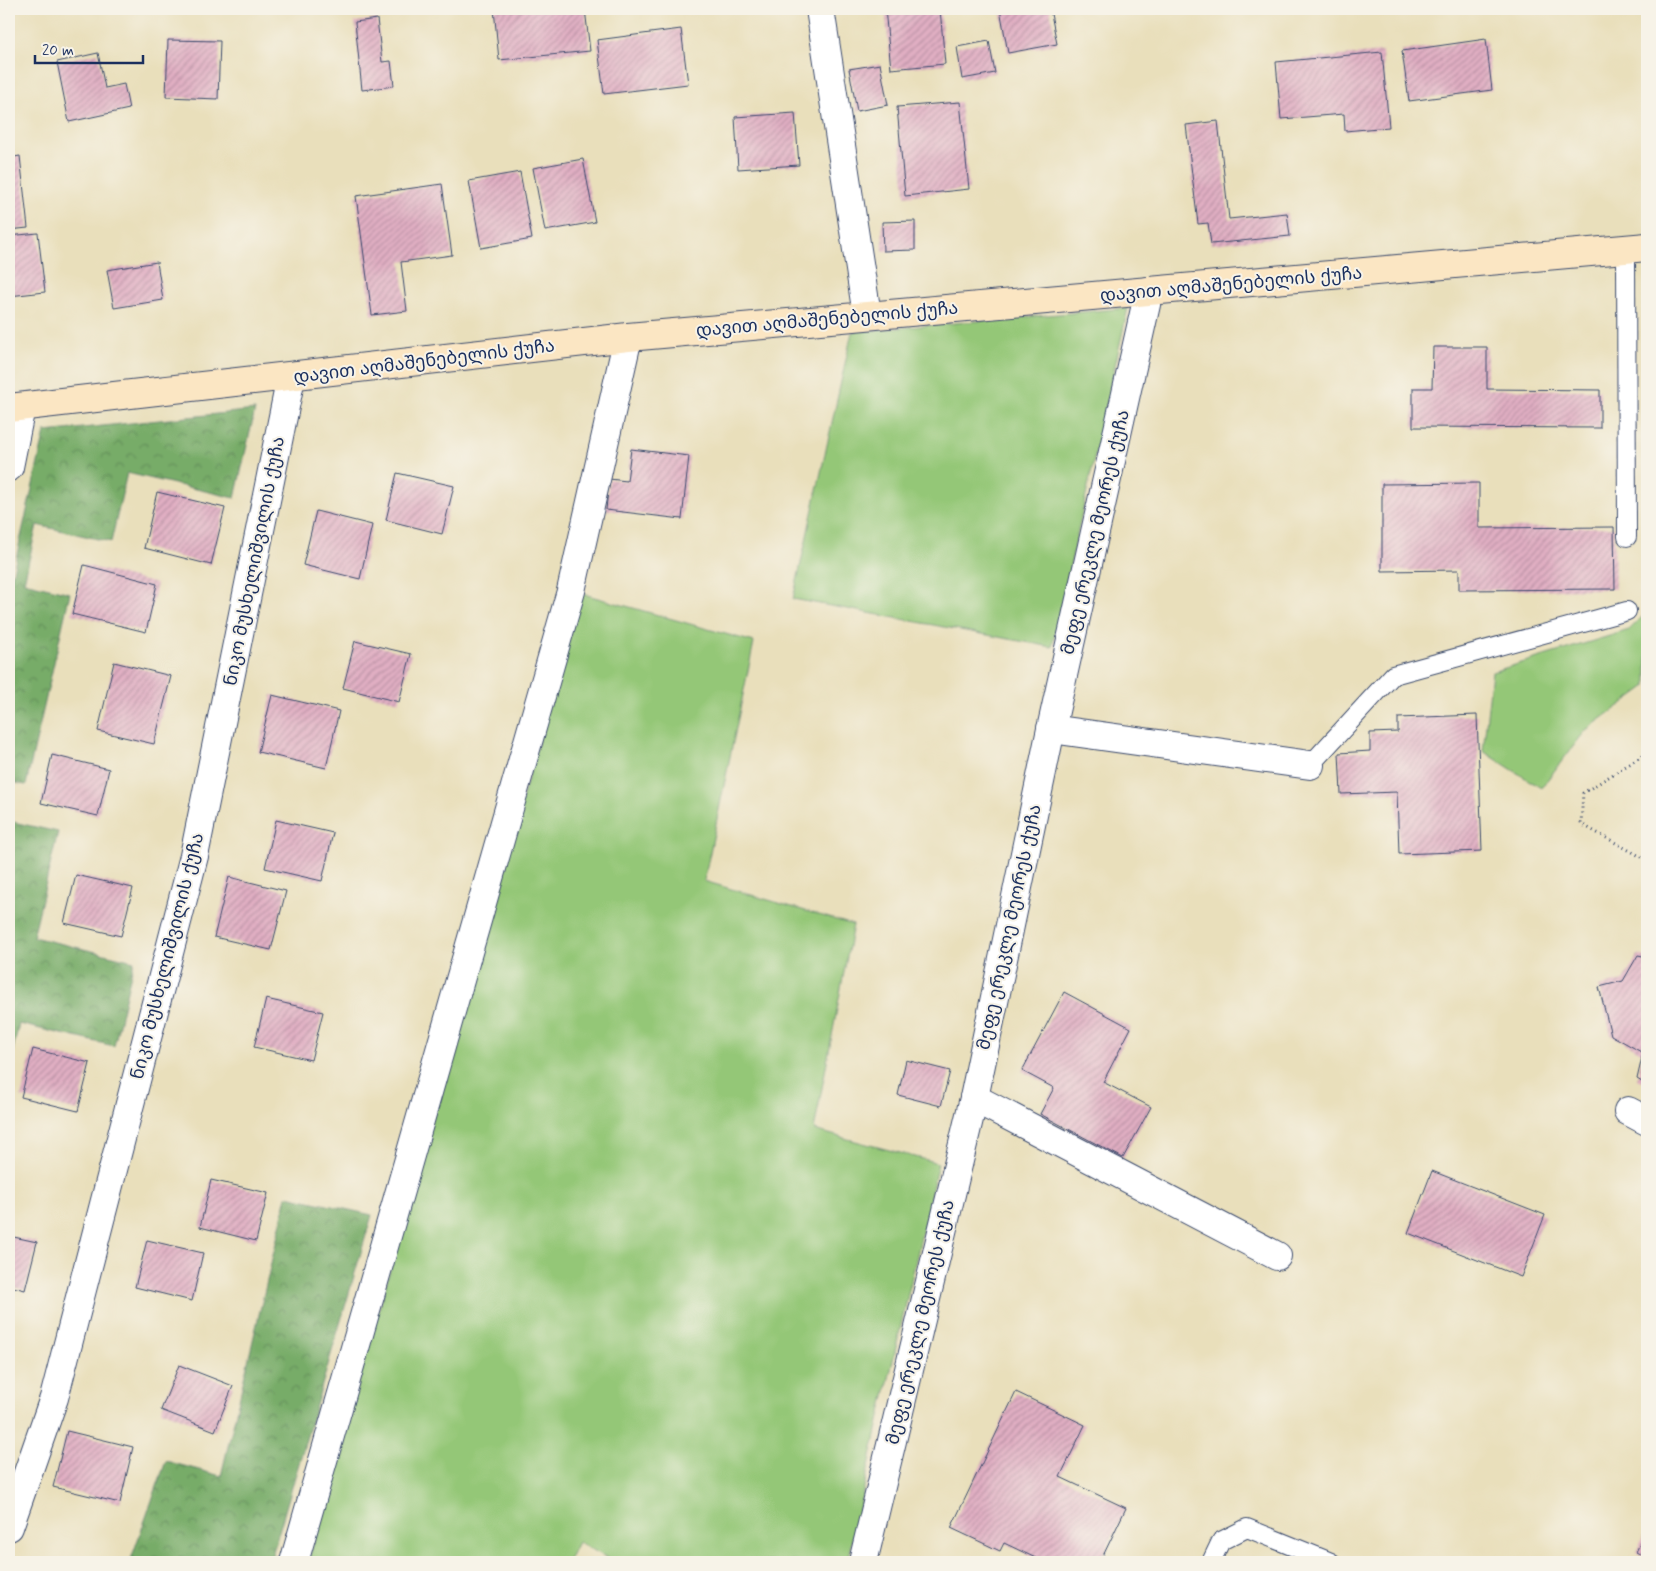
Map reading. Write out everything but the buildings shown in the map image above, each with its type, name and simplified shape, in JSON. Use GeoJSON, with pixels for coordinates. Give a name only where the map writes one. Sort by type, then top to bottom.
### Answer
{"type":"FeatureCollection","features":[{"type":"Feature","properties":{"kind":"street"},"geometry":{"type":"LineString","coordinates":[[820,9],[867,315]]}},
{"type":"Feature","properties":{"kind":"street","name":"დავით აღმაშენებელის ქუჩა"},"geometry":{"type":"LineString","coordinates":[[15,408],[628,338],[867,315],[1637,248]]}},
{"type":"Feature","properties":{"kind":"street","name":"მეფე ერეკლე მეორეს ქუჩა"},"geometry":{"type":"LineString","coordinates":[[862,1562],[974,1098],[1051,729],[1149,291]]}},
{"type":"Feature","properties":{"kind":"street"},"geometry":{"type":"LineString","coordinates":[[294,1562],[571,591],[628,338]]}},
{"type":"Feature","properties":{"kind":"street","name":"ნიკო მუსხელიშვილის ქუჩა"},"geometry":{"type":"LineString","coordinates":[[9,1527],[54,1398],[194,856],[291,376]]}},
{"type":"Feature","properties":{"kind":"street"},"geometry":{"type":"LineString","coordinates":[[9,467],[15,408]]}},
{"type":"Feature","properties":{"kind":"street"},"geometry":{"type":"LineString","coordinates":[[1051,729],[1310,765]]}},
{"type":"Feature","properties":{"kind":"street"},"geometry":{"type":"LineString","coordinates":[[974,1098],[1277,1256]]}},
{"type":"Feature","properties":{"kind":"lane"},"geometry":{"type":"LineString","coordinates":[[1627,537],[1637,248]]}},
{"type":"Feature","properties":{"kind":"lane"},"geometry":{"type":"LineString","coordinates":[[1310,765],[1393,674],[1627,611]]}},
{"type":"Feature","properties":{"kind":"lane"},"geometry":{"type":"LineString","coordinates":[[1212,1562],[1220,1541],[1247,1528],[1331,1562]]}},
{"type":"Feature","properties":{"kind":"path"},"geometry":{"type":"LineString","coordinates":[[1647,753],[1584,794],[1581,824],[1647,860]]}},
{"type":"Feature","properties":{"kind":"green space"},"geometry":{"type":"Polygon","coordinates":[[[1128,308],[1052,647],[793,599],[852,332],[1128,308]]]}},
{"type":"Feature","properties":{"kind":"green space"},"geometry":{"type":"Polygon","coordinates":[[[255,410],[235,498],[127,473],[111,542],[37,525],[24,582],[70,593],[26,785],[9,782],[9,589],[45,432],[255,410]]]}},
{"type":"Feature","properties":{"kind":"green space"},"geometry":{"type":"Polygon","coordinates":[[[580,593],[754,642],[704,881],[853,925],[814,1130],[938,1163],[847,1562],[615,1562],[578,1542],[568,1562],[308,1562],[580,593]]]}},
{"type":"Feature","properties":{"kind":"green space"},"geometry":{"type":"Polygon","coordinates":[[[1647,612],[1647,686],[1586,730],[1541,788],[1483,751],[1492,672],[1629,630],[1647,612]]]}},
{"type":"Feature","properties":{"kind":"green space"},"geometry":{"type":"Polygon","coordinates":[[[9,821],[58,832],[33,937],[134,961],[114,1046],[19,1024],[9,1067],[9,821]]]}},
{"type":"Feature","properties":{"kind":"green space"},"geometry":{"type":"Polygon","coordinates":[[[287,1196],[372,1215],[270,1562],[130,1562],[166,1461],[221,1476],[287,1196]]]}}]}
